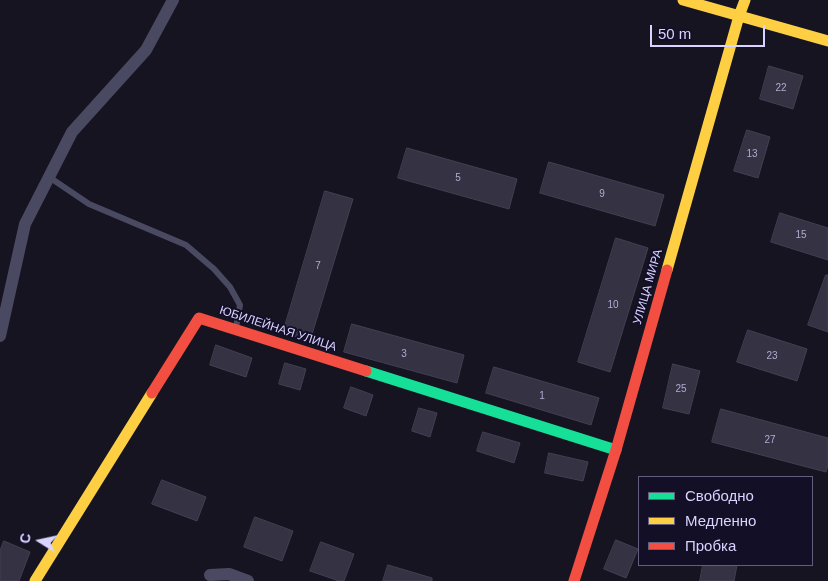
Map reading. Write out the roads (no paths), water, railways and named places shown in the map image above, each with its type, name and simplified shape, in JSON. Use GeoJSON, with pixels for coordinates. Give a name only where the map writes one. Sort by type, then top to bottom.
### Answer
{"type":"FeatureCollection","features":[{"type":"Feature","properties":{"kind":"street"},"geometry":{"type":"LineString","coordinates":[[0,336],[25,224],[72,132],[146,50],[173,0]]}},
{"type":"Feature","properties":{"kind":"street"},"geometry":{"type":"LineString","coordinates":[[683,0],[828,41]]}},
{"type":"Feature","properties":{"kind":"street","name":"УЛИЦА МИРА"},"geometry":{"type":"LineString","coordinates":[[574,581],[616,450],[745,0]]}},
{"type":"Feature","properties":{"kind":"street","name":"ЮБИЛЕЙНАЯ УЛИЦА"},"geometry":{"type":"LineString","coordinates":[[35,581],[199,318],[616,450]]}},
{"type":"Feature","properties":{"kind":"street"},"geometry":{"type":"LineString","coordinates":[[210,578],[229,574],[248,581]]}},
{"type":"Feature","properties":{"kind":"lane"},"geometry":{"type":"LineString","coordinates":[[49,177],[89,204],[186,245],[214,269],[230,287],[240,306],[235,329]]}}]}
